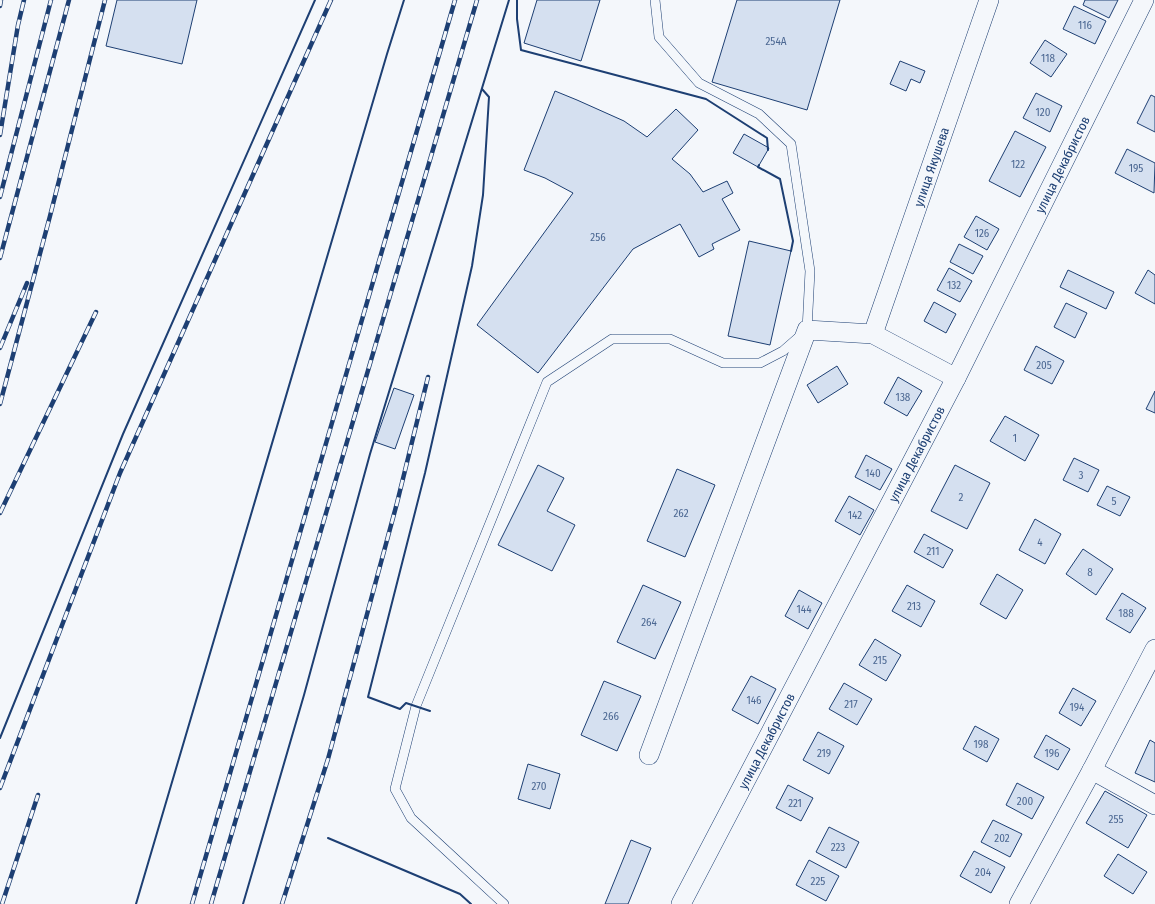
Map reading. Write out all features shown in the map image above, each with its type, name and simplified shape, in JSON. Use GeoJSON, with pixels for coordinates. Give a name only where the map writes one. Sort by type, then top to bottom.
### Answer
{"type":"FeatureCollection","features":[{"type":"Feature","properties":{"kind":"street","name":"улица Якушева"},"geometry":{"type":"LineString","coordinates":[[873,334],[989,0]]}},
{"type":"Feature","properties":{"kind":"street","name":"улица Декабристов"},"geometry":{"type":"LineString","coordinates":[[681,904],[956,378],[1144,0]]}},
{"type":"Feature","properties":{"kind":"street"},"geometry":{"type":"LineString","coordinates":[[649,755],[807,330],[873,334],[956,378]]}},
{"type":"Feature","properties":{"kind":"street"},"geometry":{"type":"LineString","coordinates":[[1019,904],[1092,770],[1155,649]]}},
{"type":"Feature","properties":{"kind":"street"},"geometry":{"type":"LineString","coordinates":[[1092,770],[1155,805]]}},
{"type":"Feature","properties":{"kind":"lane"},"geometry":{"type":"LineString","coordinates":[[504,904],[411,818],[394,788],[416,706],[547,382],[612,339],[670,339],[723,363],[760,364],[783,351],[807,330],[810,271],[790,144],[759,114],[699,82],[659,37],[655,0]]}},
{"type":"Feature","properties":{"kind":"building"},"geometry":{"type":"Polygon","coordinates":[[[117,0],[197,0],[182,64],[106,46],[117,0]]]}},
{"type":"Feature","properties":{"kind":"building"},"geometry":{"type":"Polygon","coordinates":[[[537,0],[600,0],[581,61],[524,43],[537,0]]]}},
{"type":"Feature","properties":{"kind":"building"},"geometry":{"type":"Polygon","coordinates":[[[737,0],[840,0],[807,110],[712,82],[737,0]]]}},
{"type":"Feature","properties":{"kind":"building"},"geometry":{"type":"Polygon","coordinates":[[[1085,0],[1118,0],[1109,18],[1083,5],[1085,0]]]}},
{"type":"Feature","properties":{"kind":"building"},"geometry":{"type":"Polygon","coordinates":[[[1074,6],[1106,21],[1095,44],[1063,29],[1074,6]]]}},
{"type":"Feature","properties":{"kind":"building"},"geometry":{"type":"Polygon","coordinates":[[[1045,40],[1067,54],[1051,77],[1030,63],[1045,40]]]}},
{"type":"Feature","properties":{"kind":"building"},"geometry":{"type":"Polygon","coordinates":[[[900,61],[925,71],[920,83],[911,79],[906,91],[890,84],[900,61]]]}},
{"type":"Feature","properties":{"kind":"building"},"geometry":{"type":"Polygon","coordinates":[[[555,91],[624,121],[647,137],[676,109],[698,130],[672,159],[690,174],[703,192],[727,181],[733,193],[722,199],[740,230],[712,244],[714,249],[699,257],[680,224],[633,249],[538,373],[477,325],[573,193],[545,178],[524,170],[555,91]]]}},
{"type":"Feature","properties":{"kind":"building"},"geometry":{"type":"Polygon","coordinates":[[[1036,93],[1062,106],[1050,132],[1023,118],[1036,93]]]}},
{"type":"Feature","properties":{"kind":"building"},"geometry":{"type":"Polygon","coordinates":[[[1151,95],[1155,97],[1155,132],[1137,123],[1151,95]]]}},
{"type":"Feature","properties":{"kind":"building"},"geometry":{"type":"Polygon","coordinates":[[[1015,131],[1046,147],[1020,197],[989,181],[1015,131]]]}},
{"type":"Feature","properties":{"kind":"building"},"geometry":{"type":"Polygon","coordinates":[[[744,134],[769,148],[758,167],[733,153],[744,134]]]}},
{"type":"Feature","properties":{"kind":"building"},"geometry":{"type":"Polygon","coordinates":[[[1127,149],[1155,163],[1154,193],[1115,173],[1127,149]]]}},
{"type":"Feature","properties":{"kind":"building"},"geometry":{"type":"Polygon","coordinates":[[[976,216],[999,229],[987,250],[964,237],[976,216]]]}},
{"type":"Feature","properties":{"kind":"building"},"geometry":{"type":"Polygon","coordinates":[[[749,241],[791,251],[770,345],[728,336],[749,241]]]}},
{"type":"Feature","properties":{"kind":"building"},"geometry":{"type":"Polygon","coordinates":[[[959,244],[983,256],[973,274],[950,262],[959,244]]]}},
{"type":"Feature","properties":{"kind":"building"},"geometry":{"type":"Polygon","coordinates":[[[949,268],[972,281],[960,302],[937,290],[949,268]]]}},
{"type":"Feature","properties":{"kind":"building"},"geometry":{"type":"Polygon","coordinates":[[[1068,270],[1114,292],[1106,309],[1060,287],[1068,270]]]}},
{"type":"Feature","properties":{"kind":"building"},"geometry":{"type":"Polygon","coordinates":[[[1148,270],[1155,275],[1155,304],[1135,293],[1148,270]]]}},
{"type":"Feature","properties":{"kind":"building"},"geometry":{"type":"Polygon","coordinates":[[[934,302],[956,314],[946,333],[924,321],[934,302]]]}},
{"type":"Feature","properties":{"kind":"building"},"geometry":{"type":"Polygon","coordinates":[[[1066,303],[1087,313],[1075,338],[1054,327],[1066,303]]]}},
{"type":"Feature","properties":{"kind":"building"},"geometry":{"type":"Polygon","coordinates":[[[1036,346],[1064,361],[1052,384],[1024,370],[1036,346]]]}},
{"type":"Feature","properties":{"kind":"building"},"geometry":{"type":"Polygon","coordinates":[[[837,366],[848,384],[818,403],[807,385],[837,366]]]}},
{"type":"Feature","properties":{"kind":"building"},"geometry":{"type":"Polygon","coordinates":[[[898,377],[922,391],[907,416],[884,403],[898,377]]]}},
{"type":"Feature","properties":{"kind":"building"},"geometry":{"type":"Polygon","coordinates":[[[394,388],[414,395],[395,449],[375,442],[394,388]]]}},
{"type":"Feature","properties":{"kind":"building"},"geometry":{"type":"Polygon","coordinates":[[[1155,391],[1155,413],[1146,409],[1155,391]]]}},
{"type":"Feature","properties":{"kind":"building"},"geometry":{"type":"Polygon","coordinates":[[[1005,416],[1039,435],[1025,461],[990,441],[1005,416]]]}},
{"type":"Feature","properties":{"kind":"building"},"geometry":{"type":"Polygon","coordinates":[[[866,455],[892,469],[880,490],[855,477],[866,455]]]}},
{"type":"Feature","properties":{"kind":"building"},"geometry":{"type":"Polygon","coordinates":[[[1074,458],[1099,470],[1088,492],[1063,480],[1074,458]]]}},
{"type":"Feature","properties":{"kind":"building"},"geometry":{"type":"Polygon","coordinates":[[[538,465],[564,478],[547,511],[575,525],[552,571],[498,545],[538,465]]]}},
{"type":"Feature","properties":{"kind":"building"},"geometry":{"type":"Polygon","coordinates":[[[955,465],[990,483],[967,529],[931,511],[955,465]]]}},
{"type":"Feature","properties":{"kind":"building"},"geometry":{"type":"Polygon","coordinates":[[[677,469],[715,485],[685,557],[647,541],[677,469]]]}},
{"type":"Feature","properties":{"kind":"building"},"geometry":{"type":"Polygon","coordinates":[[[1107,486],[1130,497],[1120,516],[1097,505],[1107,486]]]}},
{"type":"Feature","properties":{"kind":"building"},"geometry":{"type":"Polygon","coordinates":[[[849,496],[874,510],[860,535],[835,521],[849,496]]]}},
{"type":"Feature","properties":{"kind":"building"},"geometry":{"type":"Polygon","coordinates":[[[1035,519],[1061,534],[1045,564],[1019,550],[1035,519]]]}},
{"type":"Feature","properties":{"kind":"building"},"geometry":{"type":"Polygon","coordinates":[[[924,534],[953,550],[943,568],[914,552],[924,534]]]}},
{"type":"Feature","properties":{"kind":"building"},"geometry":{"type":"Polygon","coordinates":[[[1083,549],[1113,569],[1096,595],[1066,574],[1083,549]]]}},
{"type":"Feature","properties":{"kind":"building"},"geometry":{"type":"Polygon","coordinates":[[[997,574],[1023,590],[1006,619],[980,604],[997,574]]]}},
{"type":"Feature","properties":{"kind":"building"},"geometry":{"type":"Polygon","coordinates":[[[643,585],[681,602],[655,659],[617,642],[643,585]]]}},
{"type":"Feature","properties":{"kind":"building"},"geometry":{"type":"Polygon","coordinates":[[[907,585],[935,601],[921,627],[892,611],[907,585]]]}},
{"type":"Feature","properties":{"kind":"building"},"geometry":{"type":"Polygon","coordinates":[[[799,590],[822,603],[808,629],[785,616],[799,590]]]}},
{"type":"Feature","properties":{"kind":"building"},"geometry":{"type":"Polygon","coordinates":[[[1122,593],[1146,608],[1130,633],[1106,619],[1122,593]]]}},
{"type":"Feature","properties":{"kind":"building"},"geometry":{"type":"Polygon","coordinates":[[[875,639],[901,655],[886,681],[859,665],[875,639]]]}},
{"type":"Feature","properties":{"kind":"building"},"geometry":{"type":"Polygon","coordinates":[[[751,676],[776,689],[758,724],[732,710],[751,676]]]}},
{"type":"Feature","properties":{"kind":"building"},"geometry":{"type":"Polygon","coordinates":[[[604,681],[641,696],[617,751],[581,735],[604,681]]]}},
{"type":"Feature","properties":{"kind":"building"},"geometry":{"type":"Polygon","coordinates":[[[844,683],[872,699],[857,725],[829,709],[844,683]]]}},
{"type":"Feature","properties":{"kind":"building"},"geometry":{"type":"Polygon","coordinates":[[[1073,688],[1096,701],[1081,726],[1059,713],[1073,688]]]}},
{"type":"Feature","properties":{"kind":"building"},"geometry":{"type":"Polygon","coordinates":[[[975,726],[999,739],[987,762],[963,749],[975,726]]]}},
{"type":"Feature","properties":{"kind":"building"},"geometry":{"type":"Polygon","coordinates":[[[818,732],[844,746],[829,774],[803,760],[818,732]]]}},
{"type":"Feature","properties":{"kind":"building"},"geometry":{"type":"Polygon","coordinates":[[[1046,735],[1070,749],[1058,770],[1034,757],[1046,735]]]}},
{"type":"Feature","properties":{"kind":"building"},"geometry":{"type":"Polygon","coordinates":[[[1150,740],[1155,743],[1155,782],[1135,773],[1150,740]]]}},
{"type":"Feature","properties":{"kind":"building"},"geometry":{"type":"Polygon","coordinates":[[[528,764],[560,774],[550,809],[518,799],[528,764]]]}},
{"type":"Feature","properties":{"kind":"building"},"geometry":{"type":"Polygon","coordinates":[[[1017,783],[1044,797],[1032,819],[1006,805],[1017,783]]]}},
{"type":"Feature","properties":{"kind":"building"},"geometry":{"type":"Polygon","coordinates":[[[788,785],[813,798],[801,821],[776,808],[788,785]]]}},
{"type":"Feature","properties":{"kind":"building"},"geometry":{"type":"Polygon","coordinates":[[[1105,791],[1147,815],[1128,848],[1086,823],[1105,791]]]}},
{"type":"Feature","properties":{"kind":"building"},"geometry":{"type":"Polygon","coordinates":[[[993,820],[1022,834],[1010,857],[981,842],[993,820]]]}},
{"type":"Feature","properties":{"kind":"building"},"geometry":{"type":"Polygon","coordinates":[[[829,827],[859,842],[846,868],[816,852],[829,827]]]}},
{"type":"Feature","properties":{"kind":"building"},"geometry":{"type":"Polygon","coordinates":[[[631,840],[651,848],[628,904],[605,904],[631,840]]]}},
{"type":"Feature","properties":{"kind":"building"},"geometry":{"type":"Polygon","coordinates":[[[974,851],[1005,867],[991,893],[960,876],[974,851]]]}},
{"type":"Feature","properties":{"kind":"building"},"geometry":{"type":"Polygon","coordinates":[[[1118,854],[1147,872],[1133,894],[1104,876],[1118,854]]]}},
{"type":"Feature","properties":{"kind":"building"},"geometry":{"type":"Polygon","coordinates":[[[809,860],[839,876],[826,901],[796,885],[809,860]]]}},
{"type":"Feature","properties":{"kind":"railway"},"geometry":{"type":"LineString","coordinates":[[0,6],[1,0]]}},
{"type":"Feature","properties":{"kind":"railway"},"geometry":{"type":"LineString","coordinates":[[0,135],[18,25],[24,0]]}},
{"type":"Feature","properties":{"kind":"railway"},"geometry":{"type":"LineString","coordinates":[[0,197],[51,0]]}},
{"type":"Feature","properties":{"kind":"railway"},"geometry":{"type":"LineString","coordinates":[[0,258],[69,0]]}},
{"type":"Feature","properties":{"kind":"railway"},"geometry":{"type":"LineString","coordinates":[[0,404],[105,0]]}},
{"type":"Feature","properties":{"kind":"railway"},"geometry":{"type":"LineString","coordinates":[[0,788],[120,473],[331,0]]}},
{"type":"Feature","properties":{"kind":"railway"},"geometry":{"type":"LineString","coordinates":[[192,904],[455,0]]}},
{"type":"Feature","properties":{"kind":"railway"},"geometry":{"type":"LineString","coordinates":[[211,904],[477,0]]}},
{"type":"Feature","properties":{"kind":"railway"},"geometry":{"type":"LineString","coordinates":[[0,348],[27,283]]}},
{"type":"Feature","properties":{"kind":"railway"},"geometry":{"type":"LineString","coordinates":[[0,513],[96,312]]}},
{"type":"Feature","properties":{"kind":"railway"},"geometry":{"type":"LineString","coordinates":[[282,904],[328,759],[397,503],[428,377]]}},
{"type":"Feature","properties":{"kind":"railway"},"geometry":{"type":"LineString","coordinates":[[2,904],[38,795]]}},
{"type":"Feature","properties":{"kind":"wall"},"geometry":{"type":"LineString","coordinates":[[0,738],[123,434],[315,0]]}},
{"type":"Feature","properties":{"kind":"wall"},"geometry":{"type":"LineString","coordinates":[[136,904],[404,0]]}},
{"type":"Feature","properties":{"kind":"wall"},"geometry":{"type":"LineString","coordinates":[[243,904],[304,695],[370,454],[509,0]]}},
{"type":"Feature","properties":{"kind":"wall"},"geometry":{"type":"LineString","coordinates":[[517,0],[517,19],[521,50],[706,99],[767,138],[768,150]]}},
{"type":"Feature","properties":{"kind":"wall"},"geometry":{"type":"LineString","coordinates":[[430,711],[406,703],[400,709],[368,697],[425,473],[472,266],[483,195],[489,97],[482,89]]}},
{"type":"Feature","properties":{"kind":"wall"},"geometry":{"type":"LineString","coordinates":[[759,165],[758,167],[780,179],[793,241],[791,251]]}},
{"type":"Feature","properties":{"kind":"wall"},"geometry":{"type":"LineString","coordinates":[[328,838],[460,894],[471,904]]}}]}
